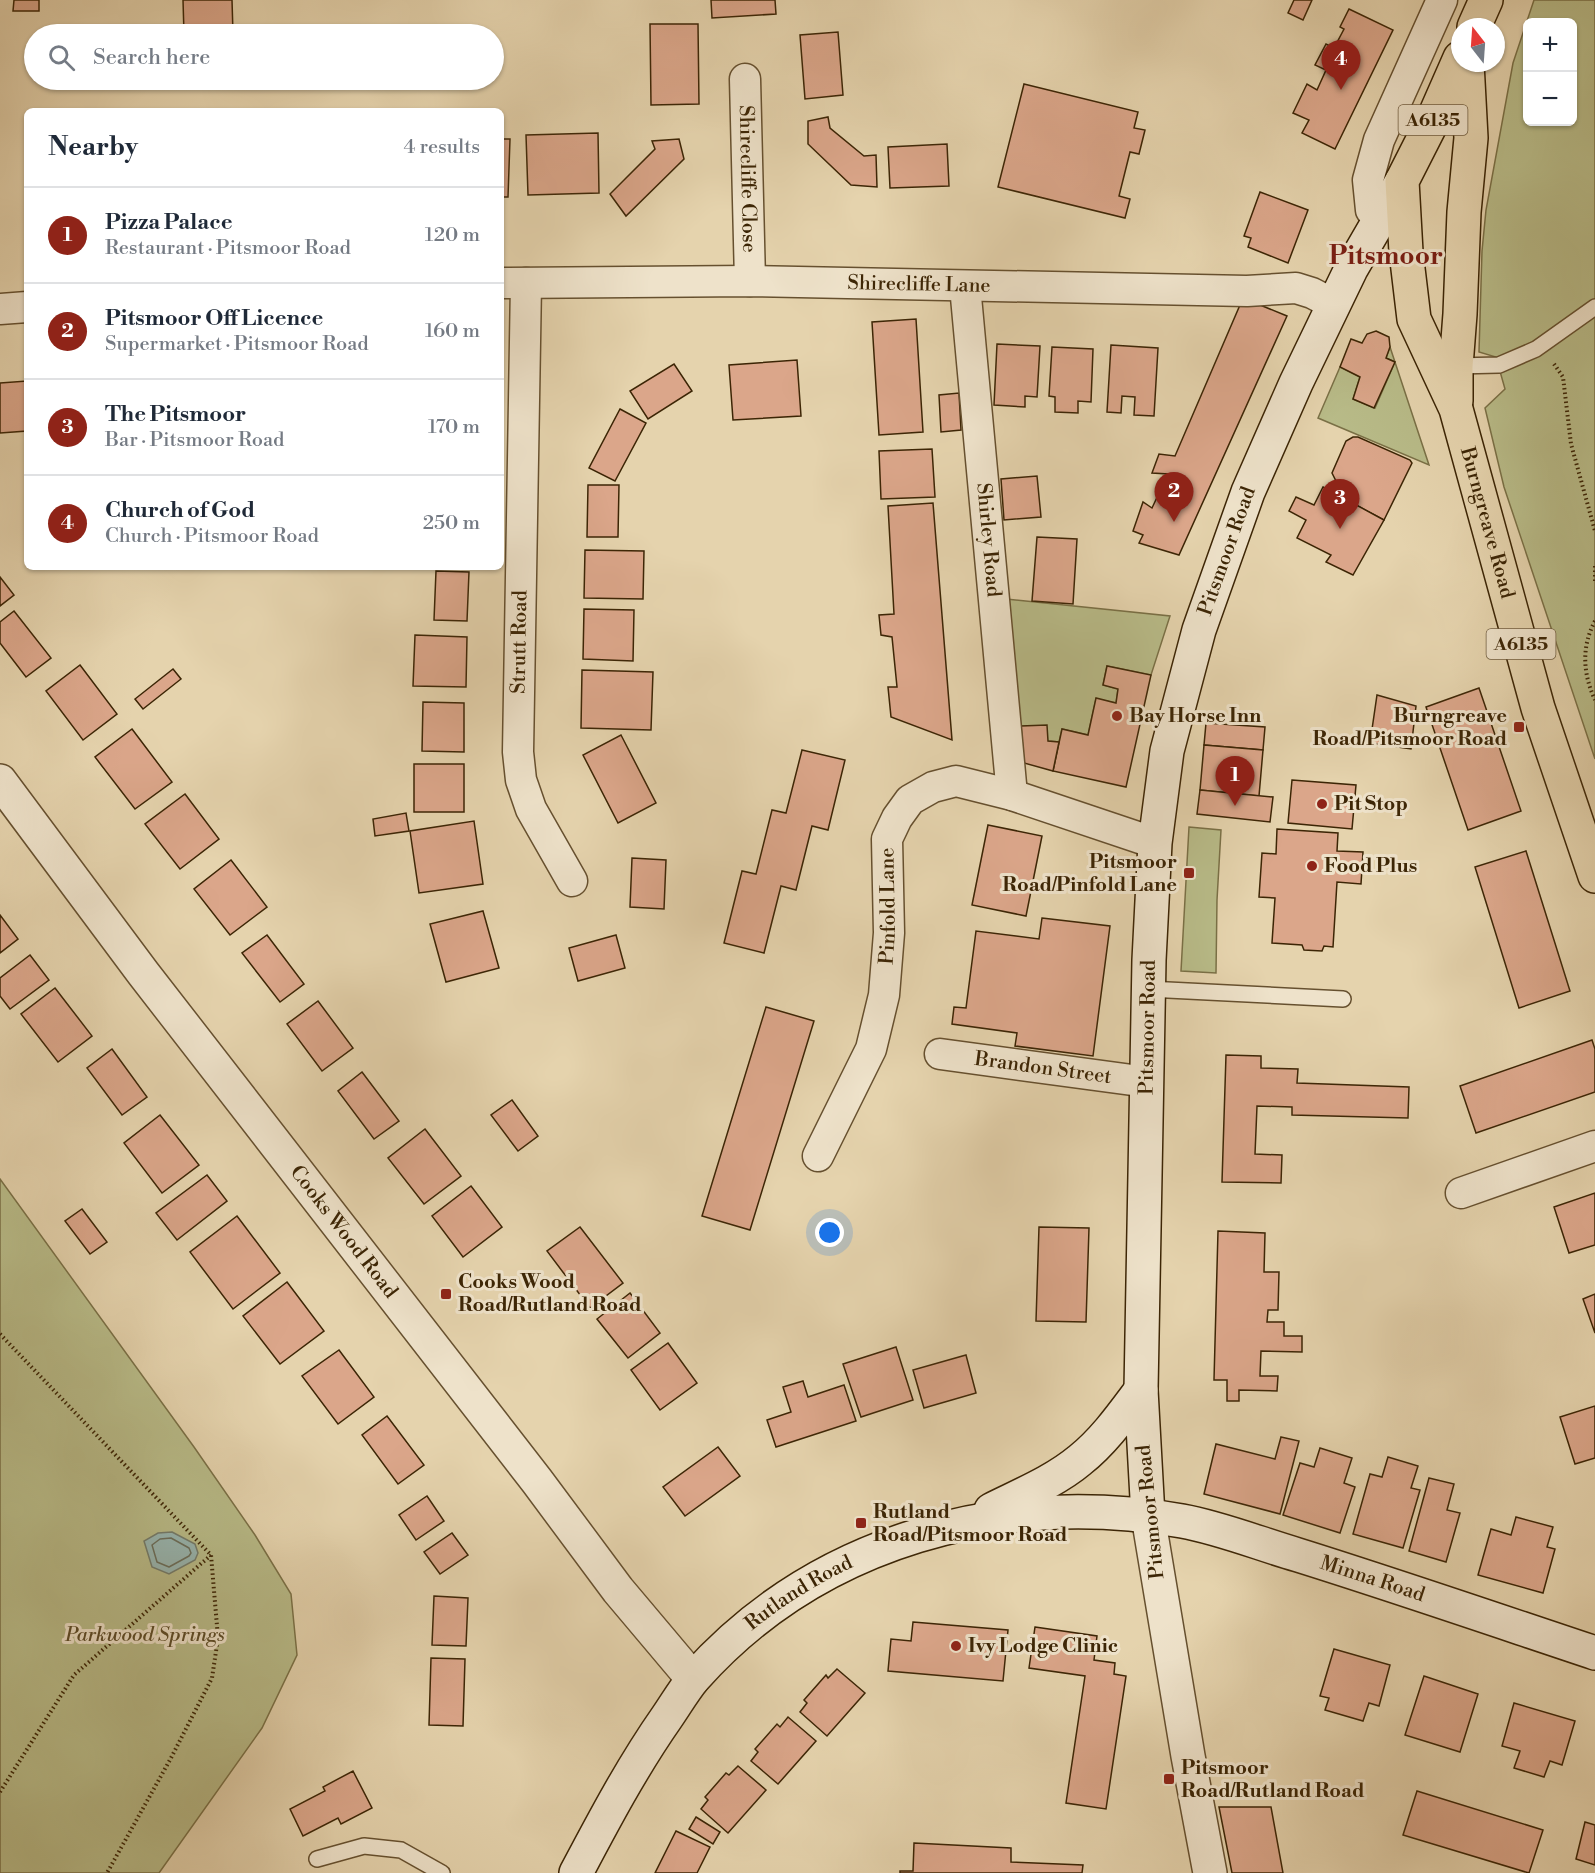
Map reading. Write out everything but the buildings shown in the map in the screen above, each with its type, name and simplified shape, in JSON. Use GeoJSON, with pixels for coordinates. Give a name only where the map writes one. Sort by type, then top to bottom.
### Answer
{"type":"FeatureCollection","features":[{"type":"Feature","properties":{"kind":"main road"},"geometry":{"type":"LineString","coordinates":[[1478,18],[1486,0]]}},
{"type":"Feature","properties":{"kind":"main road","name":"A6135"},"geometry":{"type":"LineString","coordinates":[[1402,181],[1454,72]]}},
{"type":"Feature","properties":{"kind":"main road","name":"Burngreave Road"},"geometry":{"type":"LineString","coordinates":[[1456,409],[1464,212],[1471,138],[1467,72]]}},
{"type":"Feature","properties":{"kind":"main road","name":"Pitsmoor Road"},"geometry":{"type":"LineString","coordinates":[[1210,1873],[1148,1516],[1141,1390],[1148,989],[1155,843],[1167,751],[1198,630],[1248,492],[1333,304],[1402,181]]}},
{"type":"Feature","properties":{"kind":"main road","name":"Burngreave Road"},"geometry":{"type":"LineString","coordinates":[[1402,181],[1406,252],[1414,319],[1456,409],[1539,708],[1595,876]]}},
{"type":"Feature","properties":{"kind":"main road","name":"Cooks Wood Road"},"geometry":{"type":"LineString","coordinates":[[0,781],[143,973],[537,1481],[618,1590],[693,1679]]}},
{"type":"Feature","properties":{"kind":"main road"},"geometry":{"type":"LineString","coordinates":[[971,1521],[1056,1476],[1081,1460],[1117,1422],[1141,1390]]}},
{"type":"Feature","properties":{"kind":"main road","name":"Rutland Road"},"geometry":{"type":"LineString","coordinates":[[576,1873],[619,1791],[649,1742],[693,1679],[739,1634],[796,1592],[876,1550],[922,1533],[971,1521],[1026,1513],[1077,1512],[1148,1516]]}},
{"type":"Feature","properties":{"kind":"main road","name":"Minna Road"},"geometry":{"type":"LineString","coordinates":[[1148,1516],[1186,1522],[1231,1534],[1595,1653]]}},
{"type":"Feature","properties":{"kind":"street"},"geometry":{"type":"LineString","coordinates":[[1380,219],[1371,210],[1368,180],[1379,140],[1435,2]]}},
{"type":"Feature","properties":{"kind":"street","name":"Shirecliffe Close"},"geometry":{"type":"LineString","coordinates":[[746,79],[750,281]]}},
{"type":"Feature","properties":{"kind":"street","name":"Shirecliffe Lane"},"geometry":{"type":"LineString","coordinates":[[513,283],[750,281],[1247,291],[1296,288],[1333,304]]}},
{"type":"Feature","properties":{"kind":"street","name":"Strutt Road"},"geometry":{"type":"LineString","coordinates":[[513,283],[518,752],[521,780],[531,808],[572,881]]}},
{"type":"Feature","properties":{"kind":"street","name":"Shirley Road"},"geometry":{"type":"LineString","coordinates":[[965,286],[1012,795]]}},
{"type":"Feature","properties":{"kind":"street"},"geometry":{"type":"LineString","coordinates":[[0,309],[24,307]]}},
{"type":"Feature","properties":{"kind":"street","name":"Pinfold Lane"},"geometry":{"type":"LineString","coordinates":[[818,1156],[871,1049],[884,995],[889,933],[887,839],[897,818],[910,800],[933,787],[956,782],[1012,795],[1155,843]]}},
{"type":"Feature","properties":{"kind":"street","name":"Brandon Street"},"geometry":{"type":"LineString","coordinates":[[940,1054],[1147,1082]]}},
{"type":"Feature","properties":{"kind":"street"},"geometry":{"type":"LineString","coordinates":[[1461,1193],[1595,1146]]}},
{"type":"Feature","properties":{"kind":"lane"},"geometry":{"type":"LineString","coordinates":[[1456,366],[1499,365],[1536,349],[1595,307]]}},
{"type":"Feature","properties":{"kind":"lane"},"geometry":{"type":"LineString","coordinates":[[1148,989],[1343,999]]}},
{"type":"Feature","properties":{"kind":"lane"},"geometry":{"type":"LineString","coordinates":[[316,1859],[363,1846],[401,1850],[442,1873]]}},
{"type":"Feature","properties":{"kind":"path"},"geometry":{"type":"LineString","coordinates":[[1536,349],[1552,362],[1563,377],[1571,444],[1595,531]]}},
{"type":"Feature","properties":{"kind":"path"},"geometry":{"type":"LineString","coordinates":[[1595,566],[1595,582]]}},
{"type":"Feature","properties":{"kind":"path"},"geometry":{"type":"LineString","coordinates":[[1595,621],[1584,649],[1585,672],[1595,700]]}},
{"type":"Feature","properties":{"kind":"path"},"geometry":{"type":"LineString","coordinates":[[0,1334],[211,1555],[218,1638],[212,1678],[171,1758],[107,1873]]}},
{"type":"Feature","properties":{"kind":"path"},"geometry":{"type":"LineString","coordinates":[[0,1792],[74,1675],[211,1555]]}},
{"type":"Feature","properties":{"kind":"green space"},"geometry":{"type":"Polygon","coordinates":[[[1534,0],[1595,0],[1595,759],[1504,487],[1485,408],[1505,389],[1496,357],[1479,352],[1482,251],[1486,210],[1513,63],[1523,33],[1523,126],[1577,126],[1577,18],[1528,18],[1534,0]]]}},
{"type":"Feature","properties":{"kind":"green space"},"geometry":{"type":"Polygon","coordinates":[[[1390,347],[1395,362],[1386,358],[1390,347]]]}},
{"type":"Feature","properties":{"kind":"green space"},"geometry":{"type":"Polygon","coordinates":[[[1395,362],[1429,465],[1318,418],[1340,367],[1360,377],[1353,399],[1375,408],[1395,362]]]}},
{"type":"Feature","properties":{"kind":"green space"},"geometry":{"type":"Polygon","coordinates":[[[1006,599],[1170,616],[1151,675],[1107,666],[1103,685],[1118,689],[1116,703],[1096,699],[1088,735],[1062,729],[1059,742],[1048,741],[1021,726],[1006,599]]]}},
{"type":"Feature","properties":{"kind":"green space"},"geometry":{"type":"Polygon","coordinates":[[[1189,827],[1221,830],[1216,973],[1181,971],[1189,827]]]}},
{"type":"Feature","properties":{"kind":"green space","name":"Parkwood Springs"},"geometry":{"type":"Polygon","coordinates":[[[0,1179],[194,1447],[255,1535],[291,1594],[297,1655],[262,1728],[159,1873],[0,1873],[0,1179]]]}},
{"type":"Feature","properties":{"kind":"water"},"geometry":{"type":"Polygon","coordinates":[[[172,1532],[195,1544],[198,1553],[195,1560],[169,1574],[152,1567],[144,1541],[158,1533],[172,1532]]]}},
{"type":"Feature","properties":{"kind":"place","name":"Church of God"},"geometry":{"type":"Point","coordinates":[1341,90]}},
{"type":"Feature","properties":{"kind":"place","name":"Pitsmoor Off Licence"},"geometry":{"type":"Point","coordinates":[1174,522]}},
{"type":"Feature","properties":{"kind":"place","name":"The Pitsmoor"},"geometry":{"type":"Point","coordinates":[1340,529]}},
{"type":"Feature","properties":{"kind":"place","name":"Bay Horse Inn"},"geometry":{"type":"Point","coordinates":[1117,716]}},
{"type":"Feature","properties":{"kind":"place","name":"Burngreave Road/Pitsmoor Road"},"geometry":{"type":"Point","coordinates":[1519,727]}},
{"type":"Feature","properties":{"kind":"place","name":"Pit Stop"},"geometry":{"type":"Point","coordinates":[1322,804]}},
{"type":"Feature","properties":{"kind":"place","name":"Pizza Palace"},"geometry":{"type":"Point","coordinates":[1235,806]}},
{"type":"Feature","properties":{"kind":"place","name":"Food Plus"},"geometry":{"type":"Point","coordinates":[1312,866]}},
{"type":"Feature","properties":{"kind":"place","name":"Pitsmoor Road/Pinfold Lane"},"geometry":{"type":"Point","coordinates":[1189,873]}},
{"type":"Feature","properties":{"kind":"place","name":"Cooks Wood Road/Rutland Road"},"geometry":{"type":"Point","coordinates":[446,1294]}},
{"type":"Feature","properties":{"kind":"place","name":"Rutland Road/Pitsmoor Road"},"geometry":{"type":"Point","coordinates":[861,1523]}},
{"type":"Feature","properties":{"kind":"place","name":"Ivy Lodge Clinic"},"geometry":{"type":"Point","coordinates":[956,1646]}},
{"type":"Feature","properties":{"kind":"place","name":"Pitsmoor Road/Rutland Road"},"geometry":{"type":"Point","coordinates":[1169,1779]}},
{"type":"Feature","properties":{"kind":"district","name":"Pitsmoor"},"geometry":{"type":"Point","coordinates":[1386,256]}}]}
